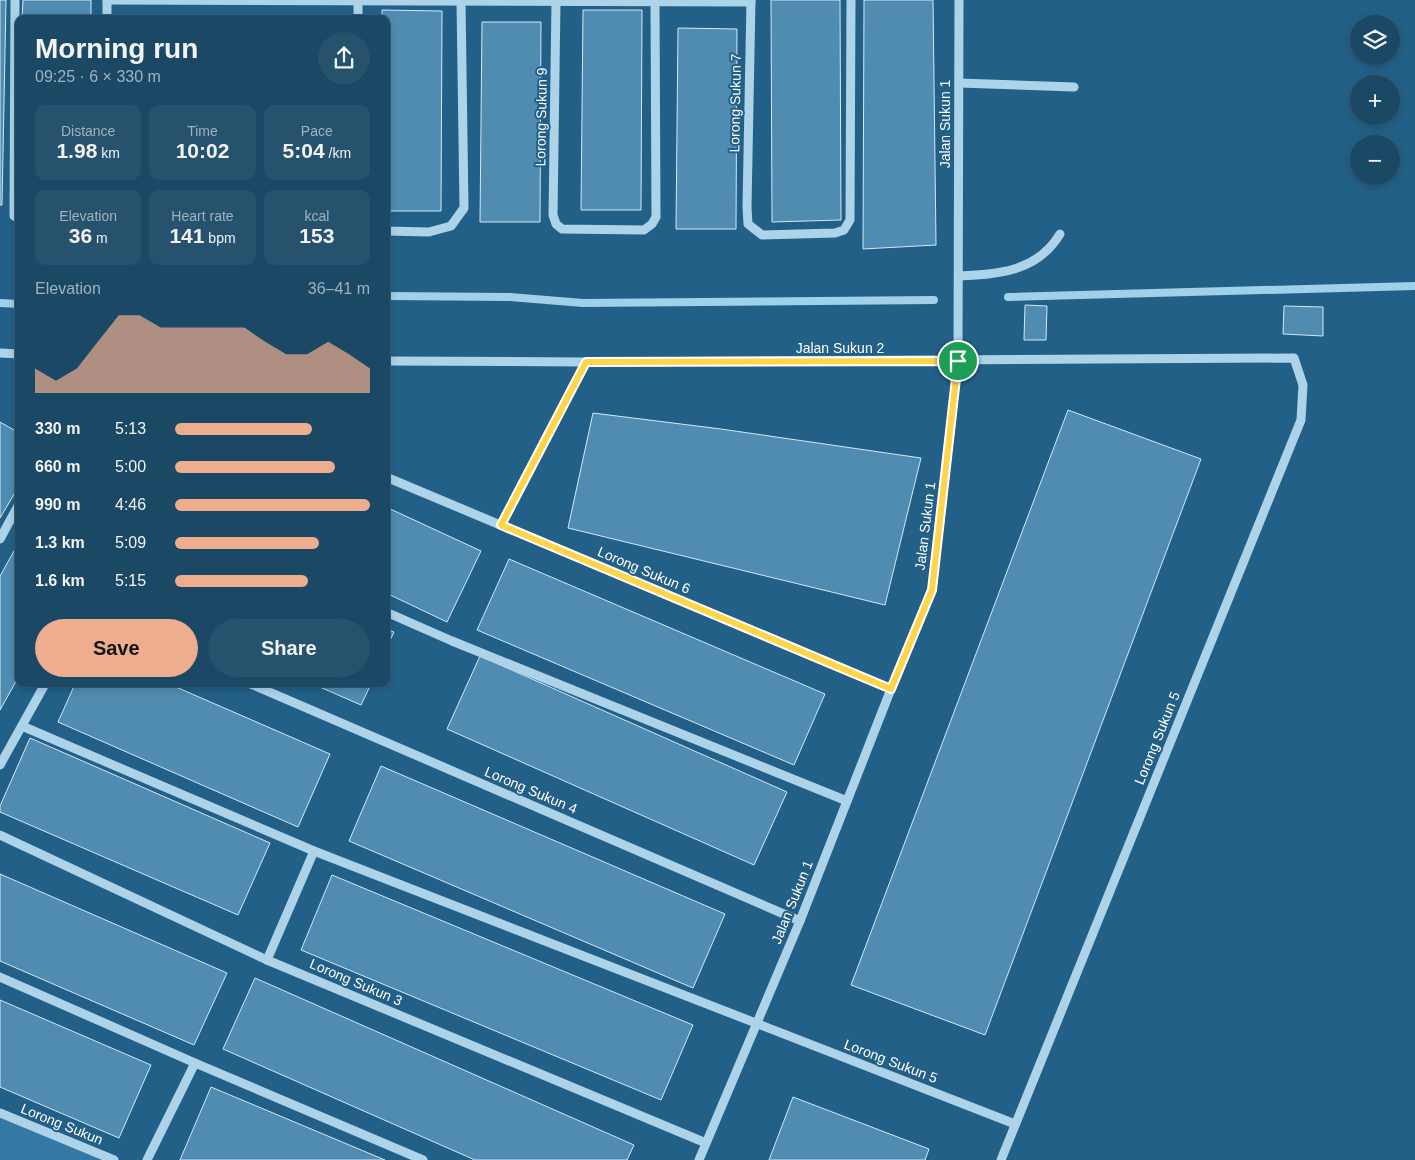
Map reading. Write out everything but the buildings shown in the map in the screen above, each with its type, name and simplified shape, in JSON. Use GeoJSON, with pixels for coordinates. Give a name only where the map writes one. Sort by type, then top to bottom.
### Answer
{"type":"FeatureCollection","features":[{"type":"Feature","properties":{"kind":"street"},"geometry":{"type":"LineString","coordinates":[[15,0],[15,217]]}},
{"type":"Feature","properties":{"kind":"street"},"geometry":{"type":"LineString","coordinates":[[107,15],[107,0],[751,1]]}},
{"type":"Feature","properties":{"kind":"street","name":"Lorong Sukun 7"},"geometry":{"type":"LineString","coordinates":[[751,1],[746,206],[748,224],[762,235],[835,234],[844,230],[850,220],[851,0]]}},
{"type":"Feature","properties":{"kind":"street","name":"Jalan Sukun 1"},"geometry":{"type":"LineString","coordinates":[[699,1160],[800,921],[932,590],[958,361],[959,0]]}},
{"type":"Feature","properties":{"kind":"street"},"geometry":{"type":"LineString","coordinates":[[358,1],[358,15]]}},
{"type":"Feature","properties":{"kind":"street"},"geometry":{"type":"LineString","coordinates":[[390,232],[429,232],[451,226],[464,208],[461,1]]}},
{"type":"Feature","properties":{"kind":"street","name":"Lorong Sukun 9"},"geometry":{"type":"LineString","coordinates":[[556,1],[553,215],[556,224],[562,228],[644,230],[652,224],[656,217],[655,2]]}},
{"type":"Feature","properties":{"kind":"street"},"geometry":{"type":"LineString","coordinates":[[959,83],[1074,87]]}},
{"type":"Feature","properties":{"kind":"street"},"geometry":{"type":"LineString","coordinates":[[958,276],[993,274],[1018,268],[1036,260],[1052,247],[1060,234]]}},
{"type":"Feature","properties":{"kind":"street"},"geometry":{"type":"LineString","coordinates":[[0,353],[15,354]]}},
{"type":"Feature","properties":{"kind":"street","name":"Jalan Sukun 2"},"geometry":{"type":"LineString","coordinates":[[390,361],[958,361],[1294,358]]}},
{"type":"Feature","properties":{"kind":"street","name":"Lorong Sukun 5"},"geometry":{"type":"LineString","coordinates":[[1001,1160],[1301,420],[1303,385],[1294,358]]}},
{"type":"Feature","properties":{"kind":"street"},"geometry":{"type":"LineString","coordinates":[[501,525],[586,362]]}},
{"type":"Feature","properties":{"kind":"street","name":"Lorong Sukun 6"},"geometry":{"type":"LineString","coordinates":[[390,479],[891,689]]}},
{"type":"Feature","properties":{"kind":"street"},"geometry":{"type":"LineString","coordinates":[[0,539],[15,511]]}},
{"type":"Feature","properties":{"kind":"street"},"geometry":{"type":"LineString","coordinates":[[390,614],[461,645],[847,801]]}},
{"type":"Feature","properties":{"kind":"street"},"geometry":{"type":"LineString","coordinates":[[0,765],[43,687]]}},
{"type":"Feature","properties":{"kind":"street","name":"Lorong Sukun 4"},"geometry":{"type":"LineString","coordinates":[[258,687],[800,921]]}},
{"type":"Feature","properties":{"kind":"street","name":"Lorong Sukun 5"},"geometry":{"type":"LineString","coordinates":[[22,726],[314,851],[1015,1124]]}},
{"type":"Feature","properties":{"kind":"street","name":"Lorong Sukun 3"},"geometry":{"type":"LineString","coordinates":[[0,836],[267,960],[706,1143]]}},
{"type":"Feature","properties":{"kind":"street"},"geometry":{"type":"LineString","coordinates":[[267,960],[314,851]]}},
{"type":"Feature","properties":{"kind":"street"},"geometry":{"type":"LineString","coordinates":[[0,977],[195,1063],[423,1160]]}},
{"type":"Feature","properties":{"kind":"street"},"geometry":{"type":"LineString","coordinates":[[147,1160],[195,1063]]}},
{"type":"Feature","properties":{"kind":"street","name":"Lorong Sukun"},"geometry":{"type":"LineString","coordinates":[[0,1113],[114,1160]]}},
{"type":"Feature","properties":{"kind":"shaded area"},"geometry":{"type":"Polygon","coordinates":[[[0,1113],[114,1160],[0,1160],[0,1113]]]}},
{"type":"Feature","properties":{"kind":"waterway"},"geometry":{"type":"LineString","coordinates":[[1008,297],[1415,286]]}},
{"type":"Feature","properties":{"kind":"waterway"},"geometry":{"type":"LineString","coordinates":[[390,296],[510,297],[583,303],[934,300]]}},
{"type":"Feature","properties":{"kind":"waterway"},"geometry":{"type":"LineString","coordinates":[[0,303],[15,304]]}},
{"type":"Feature","properties":{"kind":"route"},"geometry":{"type":"LineString","coordinates":[[958,361],[932,590],[891,689],[501,525],[586,362],[958,361]]}}]}
